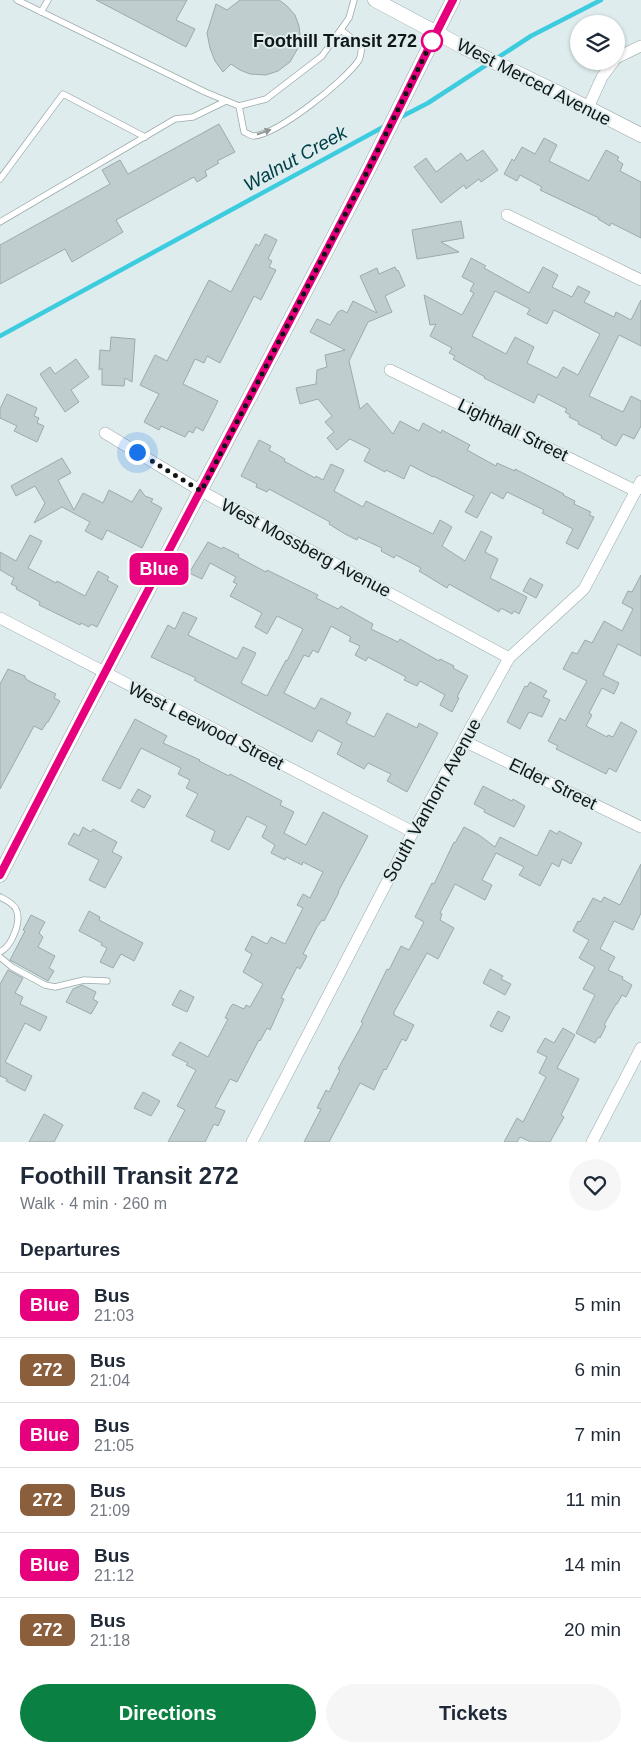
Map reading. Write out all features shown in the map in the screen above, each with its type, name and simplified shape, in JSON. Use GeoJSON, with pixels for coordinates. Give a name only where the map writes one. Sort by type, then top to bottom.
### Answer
{"type":"FeatureCollection","features":[{"type":"Feature","properties":{"kind":"street","name":"West Merced Avenue"},"geometry":{"type":"LineString","coordinates":[[375,0],[463,47],[559,92],[641,135]]}},
{"type":"Feature","properties":{"kind":"street"},"geometry":{"type":"LineString","coordinates":[[0,874],[361,184],[453,0]]}},
{"type":"Feature","properties":{"kind":"street"},"geometry":{"type":"LineString","coordinates":[[625,55],[641,46]]}},
{"type":"Feature","properties":{"kind":"street"},"geometry":{"type":"LineString","coordinates":[[588,108],[602,77],[607,70]]}},
{"type":"Feature","properties":{"kind":"street"},"geometry":{"type":"LineString","coordinates":[[507,215],[641,280]]}},
{"type":"Feature","properties":{"kind":"street","name":"Lighthall Street"},"geometry":{"type":"LineString","coordinates":[[390,370],[639,486]]}},
{"type":"Feature","properties":{"kind":"street","name":"West Mossberg Avenue"},"geometry":{"type":"LineString","coordinates":[[105,433],[201,491],[509,658]]}},
{"type":"Feature","properties":{"kind":"street","name":"South Vanhorn Avenue"},"geometry":{"type":"LineString","coordinates":[[252,1142],[413,832],[509,658],[584,589],[639,486]]}},
{"type":"Feature","properties":{"kind":"street","name":"West Leewood Street"},"geometry":{"type":"LineString","coordinates":[[0,618],[413,832]]}},
{"type":"Feature","properties":{"kind":"street","name":"Elder Street"},"geometry":{"type":"LineString","coordinates":[[464,741],[641,827]]}},
{"type":"Feature","properties":{"kind":"street"},"geometry":{"type":"LineString","coordinates":[[592,1142],[641,1048]]}},
{"type":"Feature","properties":{"kind":"lane"},"geometry":{"type":"LineString","coordinates":[[17,0],[239,106],[266,99],[322,56],[349,18],[354,0]]}},
{"type":"Feature","properties":{"kind":"lane"},"geometry":{"type":"LineString","coordinates":[[41,12],[48,0]]}},
{"type":"Feature","properties":{"kind":"lane"},"geometry":{"type":"LineString","coordinates":[[239,106],[244,132],[253,136],[268,132],[318,100],[339,82],[360,59],[362,46],[341,30]]}},
{"type":"Feature","properties":{"kind":"lane"},"geometry":{"type":"LineString","coordinates":[[0,179],[63,94],[145,137]]}},
{"type":"Feature","properties":{"kind":"lane"},"geometry":{"type":"LineString","coordinates":[[0,222],[175,119],[193,117],[226,101]]}},
{"type":"Feature","properties":{"kind":"lane"},"geometry":{"type":"LineString","coordinates":[[0,897],[16,908],[18,918],[8,945],[0,952]]}},
{"type":"Feature","properties":{"kind":"lane"},"geometry":{"type":"LineString","coordinates":[[0,957],[12,967],[45,985],[55,986],[84,980],[106,981]]}},
{"type":"Feature","properties":{"kind":"building"},"geometry":{"type":"Polygon","coordinates":[[[96,0],[187,0],[176,20],[195,29],[186,47],[96,0]]]}},
{"type":"Feature","properties":{"kind":"building"},"geometry":{"type":"Polygon","coordinates":[[[240,0],[279,0],[295,15],[300,34],[298,48],[290,62],[278,71],[266,75],[250,74],[231,64],[223,72],[215,61],[207,33],[216,4],[227,10],[240,0]]]}},
{"type":"Feature","properties":{"kind":"building"},"geometry":{"type":"Polygon","coordinates":[[[219,124],[235,152],[217,161],[219,163],[205,171],[207,176],[197,182],[194,177],[116,220],[123,232],[72,262],[65,249],[0,284],[0,245],[110,184],[102,170],[120,160],[128,174],[219,124]]]}},
{"type":"Feature","properties":{"kind":"building"},"geometry":{"type":"Polygon","coordinates":[[[544,138],[557,145],[549,161],[589,181],[606,150],[619,157],[617,160],[623,164],[620,171],[641,182],[641,238],[611,223],[610,226],[599,218],[540,190],[542,187],[520,175],[517,181],[504,174],[512,159],[514,161],[522,147],[535,154],[544,138]]]}},
{"type":"Feature","properties":{"kind":"building"},"geometry":{"type":"Polygon","coordinates":[[[483,150],[498,170],[481,182],[479,179],[466,189],[464,185],[441,203],[414,167],[426,158],[436,172],[461,153],[467,161],[483,150]]]}},
{"type":"Feature","properties":{"kind":"building"},"geometry":{"type":"Polygon","coordinates":[[[461,221],[464,238],[441,242],[459,252],[417,259],[412,230],[461,221]]]}},
{"type":"Feature","properties":{"kind":"building"},"geometry":{"type":"Polygon","coordinates":[[[265,234],[277,240],[268,259],[272,261],[269,267],[276,270],[261,300],[254,296],[220,363],[207,356],[204,363],[195,359],[183,384],[218,401],[203,431],[196,427],[193,433],[189,431],[185,437],[161,426],[159,430],[144,422],[159,394],[140,385],[155,355],[167,361],[209,280],[231,292],[256,244],[259,246],[265,234]]]}},
{"type":"Feature","properties":{"kind":"building"},"geometry":{"type":"Polygon","coordinates":[[[471,258],[486,266],[484,268],[529,293],[543,267],[558,275],[552,287],[572,297],[578,286],[590,292],[584,302],[614,317],[616,312],[631,320],[641,300],[641,346],[619,335],[589,396],[623,412],[631,396],[641,401],[641,426],[634,439],[623,434],[616,446],[601,438],[602,436],[578,424],[579,422],[569,417],[570,415],[565,412],[567,409],[538,394],[534,403],[484,378],[453,359],[455,356],[449,353],[452,348],[430,336],[436,324],[430,325],[424,295],[462,315],[474,293],[470,291],[474,283],[462,277],[471,258]],[[495,291],[472,336],[506,354],[515,337],[534,347],[527,363],[557,378],[563,367],[578,375],[600,334],[554,310],[547,324],[527,314],[530,309],[495,291]]]}},
{"type":"Feature","properties":{"kind":"building"},"geometry":{"type":"Polygon","coordinates":[[[395,267],[405,286],[385,296],[392,312],[368,322],[349,361],[360,409],[367,403],[393,434],[400,421],[419,431],[423,423],[441,433],[442,430],[470,445],[467,450],[496,466],[497,463],[515,471],[515,469],[575,501],[574,504],[591,512],[589,515],[594,517],[578,549],[566,543],[573,529],[542,513],[544,510],[507,492],[503,499],[491,492],[477,518],[465,512],[474,496],[433,476],[410,465],[404,479],[386,470],[385,472],[364,461],[370,449],[350,439],[337,450],[327,438],[334,432],[325,422],[332,416],[318,399],[300,404],[296,388],[316,384],[317,370],[327,367],[325,355],[345,350],[310,332],[317,319],[330,325],[338,312],[342,310],[347,313],[353,301],[377,313],[360,276],[377,268],[379,274],[395,267]]]}},
{"type":"Feature","properties":{"kind":"building"},"geometry":{"type":"Polygon","coordinates":[[[111,337],[135,339],[132,382],[125,378],[124,386],[102,385],[102,368],[99,370],[100,350],[110,351],[111,337]]]}},
{"type":"Feature","properties":{"kind":"building"},"geometry":{"type":"Polygon","coordinates":[[[76,359],[89,377],[71,390],[79,402],[65,412],[40,374],[50,367],[55,374],[76,359]]]}},
{"type":"Feature","properties":{"kind":"building"},"geometry":{"type":"Polygon","coordinates":[[[7,394],[37,408],[34,416],[39,418],[37,423],[44,426],[37,442],[14,431],[17,426],[0,418],[0,409],[7,394]]]}},
{"type":"Feature","properties":{"kind":"building"},"geometry":{"type":"Polygon","coordinates":[[[259,440],[271,446],[269,450],[285,459],[284,461],[315,478],[316,476],[323,480],[331,464],[344,470],[334,491],[363,507],[366,501],[433,534],[440,520],[452,527],[442,546],[465,561],[481,531],[492,537],[485,552],[498,559],[490,578],[527,597],[519,614],[514,611],[512,614],[503,609],[500,609],[499,612],[449,584],[447,588],[419,571],[421,568],[396,555],[394,558],[381,551],[382,548],[358,537],[357,540],[345,534],[329,524],[330,522],[269,489],[267,492],[256,487],[257,484],[241,476],[259,440]]]}},
{"type":"Feature","properties":{"kind":"building"},"geometry":{"type":"Polygon","coordinates":[[[62,458],[71,473],[58,480],[74,510],[83,493],[103,503],[109,490],[132,502],[140,489],[145,496],[153,499],[151,502],[162,508],[142,548],[107,530],[102,540],[85,531],[90,522],[62,507],[34,523],[45,503],[35,486],[16,496],[11,486],[62,458]]]}},
{"type":"Feature","properties":{"kind":"building"},"geometry":{"type":"Polygon","coordinates":[[[30,535],[42,541],[28,568],[85,596],[98,571],[109,577],[107,580],[118,586],[97,627],[91,624],[89,627],[81,623],[80,625],[39,605],[40,602],[16,589],[17,587],[11,584],[14,578],[0,570],[0,552],[16,561],[30,535]]]}},
{"type":"Feature","properties":{"kind":"building"},"geometry":{"type":"Polygon","coordinates":[[[208,542],[222,549],[223,547],[266,572],[267,570],[318,595],[316,598],[338,609],[341,606],[373,624],[371,629],[398,642],[400,639],[439,661],[440,659],[454,666],[453,668],[468,676],[457,697],[459,698],[452,712],[440,705],[445,695],[420,681],[417,686],[404,680],[406,677],[368,657],[366,661],[355,655],[360,646],[349,641],[351,637],[331,626],[318,653],[313,650],[309,657],[304,655],[284,693],[315,709],[321,698],[351,713],[346,723],[374,737],[387,713],[417,728],[419,723],[438,733],[407,792],[387,781],[391,774],[368,763],[364,769],[337,754],[342,743],[318,730],[312,742],[194,680],[196,678],[151,657],[168,625],[175,629],[183,612],[197,618],[188,635],[237,659],[243,647],[256,653],[241,683],[267,696],[303,629],[277,616],[267,634],[255,627],[262,613],[230,596],[237,584],[233,582],[236,577],[210,563],[202,579],[189,573],[208,542]]]}},
{"type":"Feature","properties":{"kind":"building"},"geometry":{"type":"Polygon","coordinates":[[[641,575],[641,656],[618,644],[603,675],[619,683],[614,694],[602,688],[589,713],[592,715],[586,726],[607,737],[608,735],[613,737],[621,722],[637,731],[616,772],[609,768],[606,774],[556,749],[558,746],[548,741],[560,718],[565,721],[587,681],[563,669],[572,652],[577,654],[585,640],[592,643],[604,621],[622,631],[633,609],[622,603],[628,591],[632,592],[641,575]]]}},
{"type":"Feature","properties":{"kind":"building"},"geometry":{"type":"Polygon","coordinates":[[[530,578],[543,585],[536,598],[523,591],[530,578]]]}},
{"type":"Feature","properties":{"kind":"building"},"geometry":{"type":"Polygon","coordinates":[[[8,669],[25,676],[29,681],[56,694],[54,698],[60,701],[42,730],[34,726],[0,789],[0,684],[8,669]]]}},
{"type":"Feature","properties":{"kind":"building"},"geometry":{"type":"Polygon","coordinates":[[[530,682],[547,691],[543,697],[550,700],[542,717],[529,712],[520,729],[507,722],[525,686],[527,687],[530,682]]]}},
{"type":"Feature","properties":{"kind":"building"},"geometry":{"type":"Polygon","coordinates":[[[135,719],[167,736],[163,743],[282,801],[280,805],[294,812],[284,833],[306,845],[323,812],[368,836],[324,921],[322,920],[317,927],[303,954],[307,956],[300,969],[297,967],[281,998],[284,999],[270,1030],[267,1028],[259,1040],[237,1082],[230,1079],[215,1107],[225,1111],[218,1126],[214,1124],[205,1142],[168,1142],[185,1110],[177,1106],[196,1070],[186,1065],[188,1063],[172,1055],[180,1042],[208,1057],[228,1019],[225,1018],[231,1006],[233,1004],[244,1009],[246,1005],[250,1007],[263,984],[243,972],[252,954],[245,950],[252,936],[267,944],[271,937],[285,944],[303,908],[297,905],[303,894],[310,898],[323,872],[303,862],[302,865],[286,857],[285,860],[271,853],[275,845],[262,837],[267,826],[247,816],[229,850],[211,841],[215,831],[186,816],[198,794],[186,788],[190,780],[178,774],[181,768],[141,748],[120,789],[102,780],[135,719]]]}},
{"type":"Feature","properties":{"kind":"building"},"geometry":{"type":"Polygon","coordinates":[[[483,786],[525,806],[514,827],[484,812],[485,810],[474,804],[483,786]]]}},
{"type":"Feature","properties":{"kind":"building"},"geometry":{"type":"Polygon","coordinates":[[[138,789],[151,796],[144,808],[131,801],[138,789]]]}},
{"type":"Feature","properties":{"kind":"building"},"geometry":{"type":"Polygon","coordinates":[[[83,827],[91,832],[93,829],[117,842],[112,852],[122,857],[105,888],[89,880],[99,860],[68,844],[74,833],[79,836],[83,827]]]}},
{"type":"Feature","properties":{"kind":"building"},"geometry":{"type":"Polygon","coordinates":[[[464,827],[495,847],[500,837],[537,856],[550,830],[557,834],[559,831],[582,843],[571,864],[562,859],[559,867],[552,863],[540,886],[519,875],[524,867],[496,853],[482,880],[492,885],[485,900],[455,884],[440,913],[442,914],[440,920],[454,928],[438,959],[427,953],[394,1012],[394,1015],[414,1025],[406,1041],[402,1039],[374,1090],[360,1083],[329,1142],[304,1142],[321,1109],[317,1108],[326,1090],[329,1092],[340,1070],[338,1069],[363,1023],[361,1022],[387,969],[389,970],[401,946],[409,950],[424,922],[415,917],[432,883],[434,884],[454,842],[464,827]]]}},
{"type":"Feature","properties":{"kind":"building"},"geometry":{"type":"Polygon","coordinates":[[[641,864],[641,913],[633,930],[614,921],[600,949],[615,957],[608,970],[623,977],[622,979],[632,985],[626,997],[622,995],[616,1004],[604,1025],[606,1026],[600,1038],[598,1037],[595,1043],[576,1033],[595,995],[583,989],[595,967],[579,958],[589,940],[573,931],[593,898],[601,902],[604,897],[620,905],[641,864]]]}},
{"type":"Feature","properties":{"kind":"building"},"geometry":{"type":"Polygon","coordinates":[[[89,911],[100,917],[99,920],[143,943],[134,961],[121,954],[113,968],[100,962],[107,948],[101,945],[102,943],[79,931],[89,911]]]}},
{"type":"Feature","properties":{"kind":"building"},"geometry":{"type":"Polygon","coordinates":[[[31,915],[45,922],[39,933],[43,937],[38,947],[55,956],[49,968],[54,971],[48,981],[10,960],[31,915]]]}},
{"type":"Feature","properties":{"kind":"building"},"geometry":{"type":"Polygon","coordinates":[[[490,969],[503,976],[501,979],[511,984],[505,995],[483,983],[490,969]]]}},
{"type":"Feature","properties":{"kind":"building"},"geometry":{"type":"Polygon","coordinates":[[[8,970],[23,978],[15,993],[23,997],[20,1004],[47,1017],[40,1031],[25,1023],[5,1062],[32,1076],[25,1091],[0,1076],[0,984],[8,970]]]}},
{"type":"Feature","properties":{"kind":"building"},"geometry":{"type":"Polygon","coordinates":[[[82,985],[96,992],[93,999],[98,1002],[91,1014],[66,1002],[73,989],[82,985]]]}},
{"type":"Feature","properties":{"kind":"building"},"geometry":{"type":"Polygon","coordinates":[[[180,990],[194,997],[187,1012],[172,1005],[180,990]]]}},
{"type":"Feature","properties":{"kind":"building"},"geometry":{"type":"Polygon","coordinates":[[[498,1011],[510,1017],[502,1032],[490,1026],[498,1011]]]}},
{"type":"Feature","properties":{"kind":"building"},"geometry":{"type":"Polygon","coordinates":[[[563,1028],[575,1035],[557,1068],[579,1079],[561,1115],[564,1117],[550,1142],[531,1142],[520,1137],[517,1142],[504,1142],[517,1118],[523,1122],[546,1077],[539,1073],[547,1057],[537,1052],[545,1038],[554,1043],[563,1028]]]}},
{"type":"Feature","properties":{"kind":"building"},"geometry":{"type":"Polygon","coordinates":[[[143,1092],[160,1101],[151,1116],[134,1108],[143,1092]]]}},
{"type":"Feature","properties":{"kind":"building"},"geometry":{"type":"Polygon","coordinates":[[[44,1114],[63,1125],[54,1142],[29,1142],[44,1114]]]}},
{"type":"Feature","properties":{"kind":"waterway","name":"Walnut Creek"},"geometry":{"type":"LineString","coordinates":[[399,118],[428,103],[531,36],[601,0]]}},
{"type":"Feature","properties":{"kind":"waterway","name":"Walnut Creek"},"geometry":{"type":"LineString","coordinates":[[0,336],[385,126]]}},
{"type":"Feature","properties":{"kind":"bus line","name":"Blue"},"geometry":{"type":"LineString","coordinates":[[0,875],[361,184],[453,0]]}},
{"type":"Feature","properties":{"kind":"place","name":"Foothill Transit 272"},"geometry":{"type":"Point","coordinates":[432,41]}},
{"type":"Feature","properties":{"kind":"route"},"geometry":{"type":"LineString","coordinates":[[137,452],[201,491],[361,184],[432,41]]}}]}
